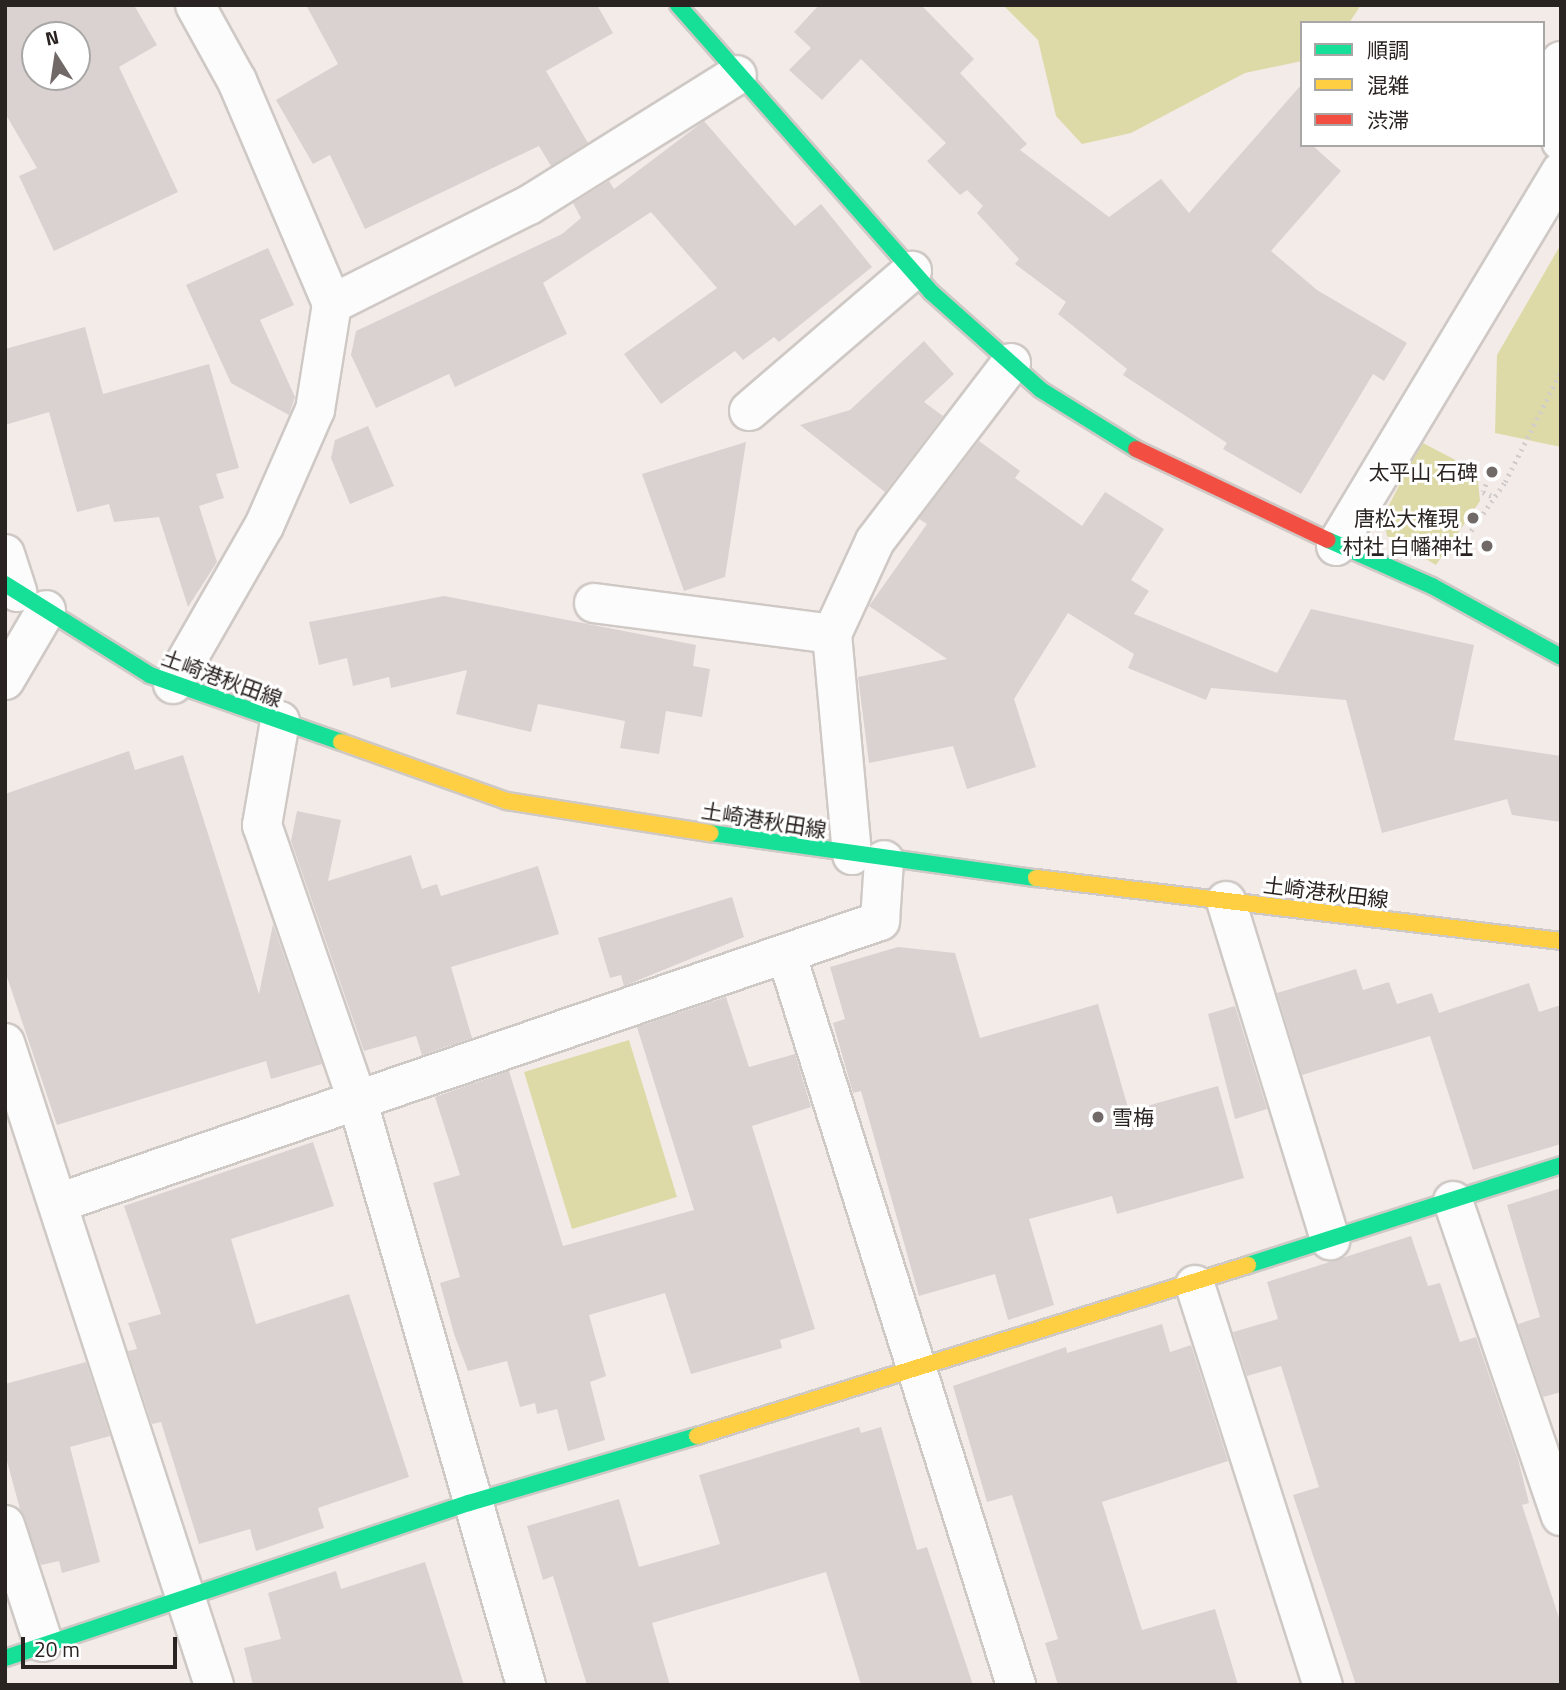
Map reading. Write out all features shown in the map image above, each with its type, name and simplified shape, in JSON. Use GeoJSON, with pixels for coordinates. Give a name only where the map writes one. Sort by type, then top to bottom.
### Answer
{"type":"FeatureCollection","features":[{"type":"Feature","properties":{"kind":"street"},"geometry":{"type":"LineString","coordinates":[[173,684],[264,526],[315,410],[332,304],[237,81],[195,5]]}},
{"type":"Feature","properties":{"kind":"street"},"geometry":{"type":"LineString","coordinates":[[678,5],[912,271],[1041,390],[1166,467],[1336,546],[1432,586],[1561,657]]}},
{"type":"Feature","properties":{"kind":"street"},"geometry":{"type":"LineString","coordinates":[[1561,61],[1561,141]]}},
{"type":"Feature","properties":{"kind":"street"},"geometry":{"type":"LineString","coordinates":[[332,304],[528,205],[737,75]]}},
{"type":"Feature","properties":{"kind":"street"},"geometry":{"type":"LineString","coordinates":[[1336,546],[1561,171]]}},
{"type":"Feature","properties":{"kind":"street"},"geometry":{"type":"LineString","coordinates":[[749,411],[912,271]]}},
{"type":"Feature","properties":{"kind":"street"},"geometry":{"type":"LineString","coordinates":[[58,1203],[358,1099],[787,956],[880,921],[832,634],[874,541],[1011,363]]}},
{"type":"Feature","properties":{"kind":"street"},"geometry":{"type":"LineString","coordinates":[[5,555],[23,596],[5,680]]}},
{"type":"Feature","properties":{"kind":"street","name":"土崎港秋田線"},"geometry":{"type":"LineString","coordinates":[[23,596],[173,684],[507,801],[868,857],[1561,941]]}},
{"type":"Feature","properties":{"kind":"street"},"geometry":{"type":"LineString","coordinates":[[594,603],[832,634]]}},
{"type":"Feature","properties":{"kind":"street"},"geometry":{"type":"LineString","coordinates":[[281,721],[262,825],[358,1099],[469,1503],[526,1685]]}},
{"type":"Feature","properties":{"kind":"street"},"geometry":{"type":"LineString","coordinates":[[1226,901],[1330,1240]]}},
{"type":"Feature","properties":{"kind":"street"},"geometry":{"type":"LineString","coordinates":[[787,956],[1016,1685]]}},
{"type":"Feature","properties":{"kind":"street"},"geometry":{"type":"LineString","coordinates":[[5,1043],[214,1685]]}},
{"type":"Feature","properties":{"kind":"street"},"geometry":{"type":"LineString","coordinates":[[5,1658],[43,1642],[187,1600],[469,1503],[916,1372],[1195,1285],[1561,1165]]}},
{"type":"Feature","properties":{"kind":"street"},"geometry":{"type":"LineString","coordinates":[[1453,1201],[1561,1516]]}},
{"type":"Feature","properties":{"kind":"street"},"geometry":{"type":"LineString","coordinates":[[1195,1285],[1323,1685]]}},
{"type":"Feature","properties":{"kind":"street"},"geometry":{"type":"LineString","coordinates":[[5,1525],[43,1642]]}},
{"type":"Feature","properties":{"kind":"path"},"geometry":{"type":"LineString","coordinates":[[1432,586],[1494,498],[1561,371]]}},
{"type":"Feature","properties":{"kind":"path"},"geometry":{"type":"LineString","coordinates":[[1489,478],[1483,492],[1494,498]]}},
{"type":"Feature","properties":{"kind":"shaded area"},"geometry":{"type":"Polygon","coordinates":[[[1003,5],[1361,5],[1350,21],[1300,21],[1300,61],[1245,73],[1131,133],[1082,144],[1056,116],[1038,40],[1003,5]]]}},
{"type":"Feature","properties":{"kind":"shaded area"},"geometry":{"type":"Polygon","coordinates":[[[1561,244],[1561,447],[1495,433],[1497,355],[1561,244]]]}},
{"type":"Feature","properties":{"kind":"shaded area"},"geometry":{"type":"Polygon","coordinates":[[[1421,442],[1467,466],[1478,481],[1480,501],[1436,565],[1387,536],[1383,517],[1421,442]]]}},
{"type":"Feature","properties":{"kind":"shaded area"},"geometry":{"type":"Polygon","coordinates":[[[629,1040],[677,1197],[572,1229],[524,1072],[629,1040]]]}},
{"type":"Feature","properties":{"kind":"building"},"geometry":{"type":"Polygon","coordinates":[[[5,5],[134,5],[157,45],[119,67],[178,192],[54,251],[19,176],[37,168],[5,113],[5,5]]]}},
{"type":"Feature","properties":{"kind":"building"},"geometry":{"type":"Polygon","coordinates":[[[306,5],[597,5],[613,33],[546,71],[588,143],[551,166],[539,146],[365,229],[330,155],[313,164],[276,100],[338,64],[306,5]]]}},
{"type":"Feature","properties":{"kind":"building"},"geometry":{"type":"Polygon","coordinates":[[[819,5],[921,5],[974,59],[960,73],[1027,144],[1020,150],[1109,217],[1161,179],[1189,213],[1300,86],[1300,147],[1314,147],[1341,171],[1271,251],[1317,290],[1407,343],[1384,381],[1373,374],[1301,494],[1223,449],[1227,443],[1123,375],[1127,369],[1058,314],[1066,302],[1015,264],[1019,259],[977,213],[983,206],[967,190],[960,195],[927,161],[946,143],[861,59],[822,100],[789,70],[811,48],[794,32],[819,5]]]}},
{"type":"Feature","properties":{"kind":"building"},"geometry":{"type":"Polygon","coordinates":[[[704,121],[795,226],[821,204],[872,267],[779,342],[774,337],[743,360],[735,351],[661,404],[624,354],[717,288],[651,212],[543,283],[567,334],[455,387],[449,374],[376,408],[351,355],[356,331],[562,234],[581,218],[573,203],[609,181],[614,189],[704,121]]]}},
{"type":"Feature","properties":{"kind":"building"},"geometry":{"type":"Polygon","coordinates":[[[268,248],[294,305],[260,320],[295,397],[289,415],[231,383],[186,285],[268,248]]]}},
{"type":"Feature","properties":{"kind":"building"},"geometry":{"type":"Polygon","coordinates":[[[85,327],[103,394],[209,364],[239,468],[216,474],[224,498],[199,506],[217,562],[188,607],[159,517],[114,522],[109,504],[77,512],[49,412],[5,425],[5,349],[85,327]]]}},
{"type":"Feature","properties":{"kind":"building"},"geometry":{"type":"Polygon","coordinates":[[[924,341],[954,374],[924,402],[943,416],[885,492],[800,425],[850,410],[924,341]]]}},
{"type":"Feature","properties":{"kind":"building"},"geometry":{"type":"Polygon","coordinates":[[[368,426],[394,486],[350,504],[331,458],[335,440],[368,426]]]}},
{"type":"Feature","properties":{"kind":"building"},"geometry":{"type":"Polygon","coordinates":[[[979,441],[1020,471],[1015,478],[1082,526],[1105,492],[1164,529],[1131,580],[1149,591],[1134,614],[1277,673],[1311,609],[1474,645],[1454,740],[1561,756],[1561,822],[1512,815],[1507,799],[1382,833],[1346,700],[1211,688],[1206,700],[1128,668],[1134,654],[1068,613],[1014,699],[1036,767],[967,789],[953,746],[869,763],[858,677],[947,659],[869,606],[927,524],[919,519],[979,441]]]}},
{"type":"Feature","properties":{"kind":"building"},"geometry":{"type":"Polygon","coordinates":[[[746,442],[725,577],[684,591],[642,474],[746,442]]]}},
{"type":"Feature","properties":{"kind":"building"},"geometry":{"type":"Polygon","coordinates":[[[444,596],[696,645],[693,666],[710,669],[702,717],[666,711],[659,754],[620,748],[625,721],[538,704],[531,732],[456,714],[467,670],[391,688],[389,677],[353,686],[347,658],[319,665],[309,622],[444,596]]]}},
{"type":"Feature","properties":{"kind":"building"},"geometry":{"type":"Polygon","coordinates":[[[129,751],[135,770],[183,755],[259,994],[273,924],[322,1064],[271,1079],[266,1061],[57,1125],[5,971],[5,794],[129,751]]]}},
{"type":"Feature","properties":{"kind":"building"},"geometry":{"type":"Polygon","coordinates":[[[297,811],[341,820],[328,881],[411,855],[422,889],[437,884],[441,896],[538,866],[559,934],[451,967],[472,1038],[422,1055],[416,1036],[364,1051],[291,841],[297,811]]]}},
{"type":"Feature","properties":{"kind":"building"},"geometry":{"type":"Polygon","coordinates":[[[732,897],[744,937],[624,986],[621,975],[610,978],[598,938],[732,897]]]}},
{"type":"Feature","properties":{"kind":"building"},"geometry":{"type":"Polygon","coordinates":[[[898,947],[955,953],[980,1038],[1098,1004],[1129,1111],[1218,1086],[1244,1178],[1117,1214],[1112,1196],[1029,1219],[1054,1305],[1008,1320],[995,1274],[919,1296],[861,1091],[853,1093],[833,1023],[845,1019],[830,967],[898,947]]]}},
{"type":"Feature","properties":{"kind":"building"},"geometry":{"type":"Polygon","coordinates":[[[1356,969],[1363,990],[1389,982],[1397,1004],[1432,993],[1439,1013],[1529,983],[1539,1012],[1561,1005],[1561,1144],[1473,1170],[1430,1036],[1302,1075],[1277,993],[1356,969]]]}},
{"type":"Feature","properties":{"kind":"building"},"geometry":{"type":"Polygon","coordinates":[[[726,997],[749,1067],[795,1054],[811,1107],[752,1126],[815,1329],[780,1340],[782,1348],[691,1374],[665,1293],[589,1315],[606,1376],[590,1382],[605,1440],[568,1451],[557,1409],[537,1414],[535,1403],[520,1407],[507,1361],[468,1371],[454,1334],[440,1283],[460,1277],[433,1183],[460,1175],[435,1097],[509,1071],[563,1246],[694,1210],[637,1027],[726,997]]]}},
{"type":"Feature","properties":{"kind":"building"},"geometry":{"type":"Polygon","coordinates":[[[1235,1006],[1267,1109],[1235,1119],[1208,1014],[1235,1006]]]}},
{"type":"Feature","properties":{"kind":"building"},"geometry":{"type":"Polygon","coordinates":[[[313,1142],[334,1206],[231,1239],[256,1324],[349,1294],[409,1477],[318,1508],[324,1528],[256,1551],[250,1529],[199,1544],[161,1422],[152,1424],[128,1351],[137,1349],[128,1323],[161,1314],[124,1206],[313,1142]]]}},
{"type":"Feature","properties":{"kind":"building"},"geometry":{"type":"Polygon","coordinates":[[[1561,1188],[1561,1392],[1543,1397],[1518,1324],[1540,1317],[1507,1205],[1561,1188]]]}},
{"type":"Feature","properties":{"kind":"building"},"geometry":{"type":"Polygon","coordinates":[[[1411,1236],[1428,1286],[1440,1283],[1460,1342],[1476,1337],[1518,1459],[1529,1503],[1522,1505],[1561,1624],[1561,1685],[1356,1685],[1293,1495],[1319,1487],[1281,1366],[1247,1376],[1233,1332],[1278,1319],[1267,1282],[1411,1236]]]}},
{"type":"Feature","properties":{"kind":"building"},"geometry":{"type":"Polygon","coordinates":[[[1162,1324],[1170,1352],[1191,1345],[1228,1461],[1102,1502],[1142,1630],[1215,1609],[1238,1685],[1058,1685],[1045,1643],[1058,1639],[1012,1495],[987,1502],[953,1386],[1066,1347],[1067,1353],[1162,1324]]]}},
{"type":"Feature","properties":{"kind":"building"},"geometry":{"type":"Polygon","coordinates":[[[86,1362],[110,1436],[70,1447],[100,1562],[62,1573],[59,1561],[41,1565],[20,1509],[5,1454],[5,1384],[86,1362]]]}},
{"type":"Feature","properties":{"kind":"building"},"geometry":{"type":"Polygon","coordinates":[[[859,1427],[861,1433],[881,1427],[917,1550],[927,1547],[973,1685],[861,1685],[826,1572],[652,1623],[670,1685],[587,1685],[553,1576],[543,1580],[527,1526],[619,1499],[639,1567],[720,1544],[699,1475],[859,1427]]]}},
{"type":"Feature","properties":{"kind":"building"},"geometry":{"type":"Polygon","coordinates":[[[425,1562],[464,1685],[253,1685],[244,1648],[281,1639],[268,1593],[336,1571],[341,1589],[425,1562]]]}},
{"type":"Feature","properties":{"kind":"traffic: fast"},"geometry":{"type":"LineString","coordinates":[[678,5],[931,292],[1041,390],[1136,449]]}},
{"type":"Feature","properties":{"kind":"traffic: fast"},"geometry":{"type":"LineString","coordinates":[[1328,540],[1432,586],[1561,657]]}},
{"type":"Feature","properties":{"kind":"traffic: fast"},"geometry":{"type":"LineString","coordinates":[[5,584],[150,675],[341,742]]}},
{"type":"Feature","properties":{"kind":"traffic: fast"},"geometry":{"type":"LineString","coordinates":[[710,833],[1036,878]]}},
{"type":"Feature","properties":{"kind":"traffic: fast"},"geometry":{"type":"LineString","coordinates":[[1248,1265],[1561,1165]]}},
{"type":"Feature","properties":{"kind":"traffic: fast"},"geometry":{"type":"LineString","coordinates":[[5,1658],[469,1503],[697,1436]]}},
{"type":"Feature","properties":{"kind":"traffic: slow"},"geometry":{"type":"LineString","coordinates":[[341,742],[507,801],[710,833]]}},
{"type":"Feature","properties":{"kind":"traffic: slow"},"geometry":{"type":"LineString","coordinates":[[1036,878],[1561,941]]}},
{"type":"Feature","properties":{"kind":"traffic: slow"},"geometry":{"type":"LineString","coordinates":[[697,1436],[1248,1265]]}},
{"type":"Feature","properties":{"kind":"traffic: jam"},"geometry":{"type":"LineString","coordinates":[[1136,449],[1328,540]]}},
{"type":"Feature","properties":{"kind":"place","name":"太平山 石碑"},"geometry":{"type":"Point","coordinates":[1492,472]}},
{"type":"Feature","properties":{"kind":"place","name":"唐松大権現"},"geometry":{"type":"Point","coordinates":[1473,518]}},
{"type":"Feature","properties":{"kind":"place","name":"村社 白幡神社"},"geometry":{"type":"Point","coordinates":[1487,546]}},
{"type":"Feature","properties":{"kind":"place","name":"雪梅"},"geometry":{"type":"Point","coordinates":[1098,1117]}}]}
